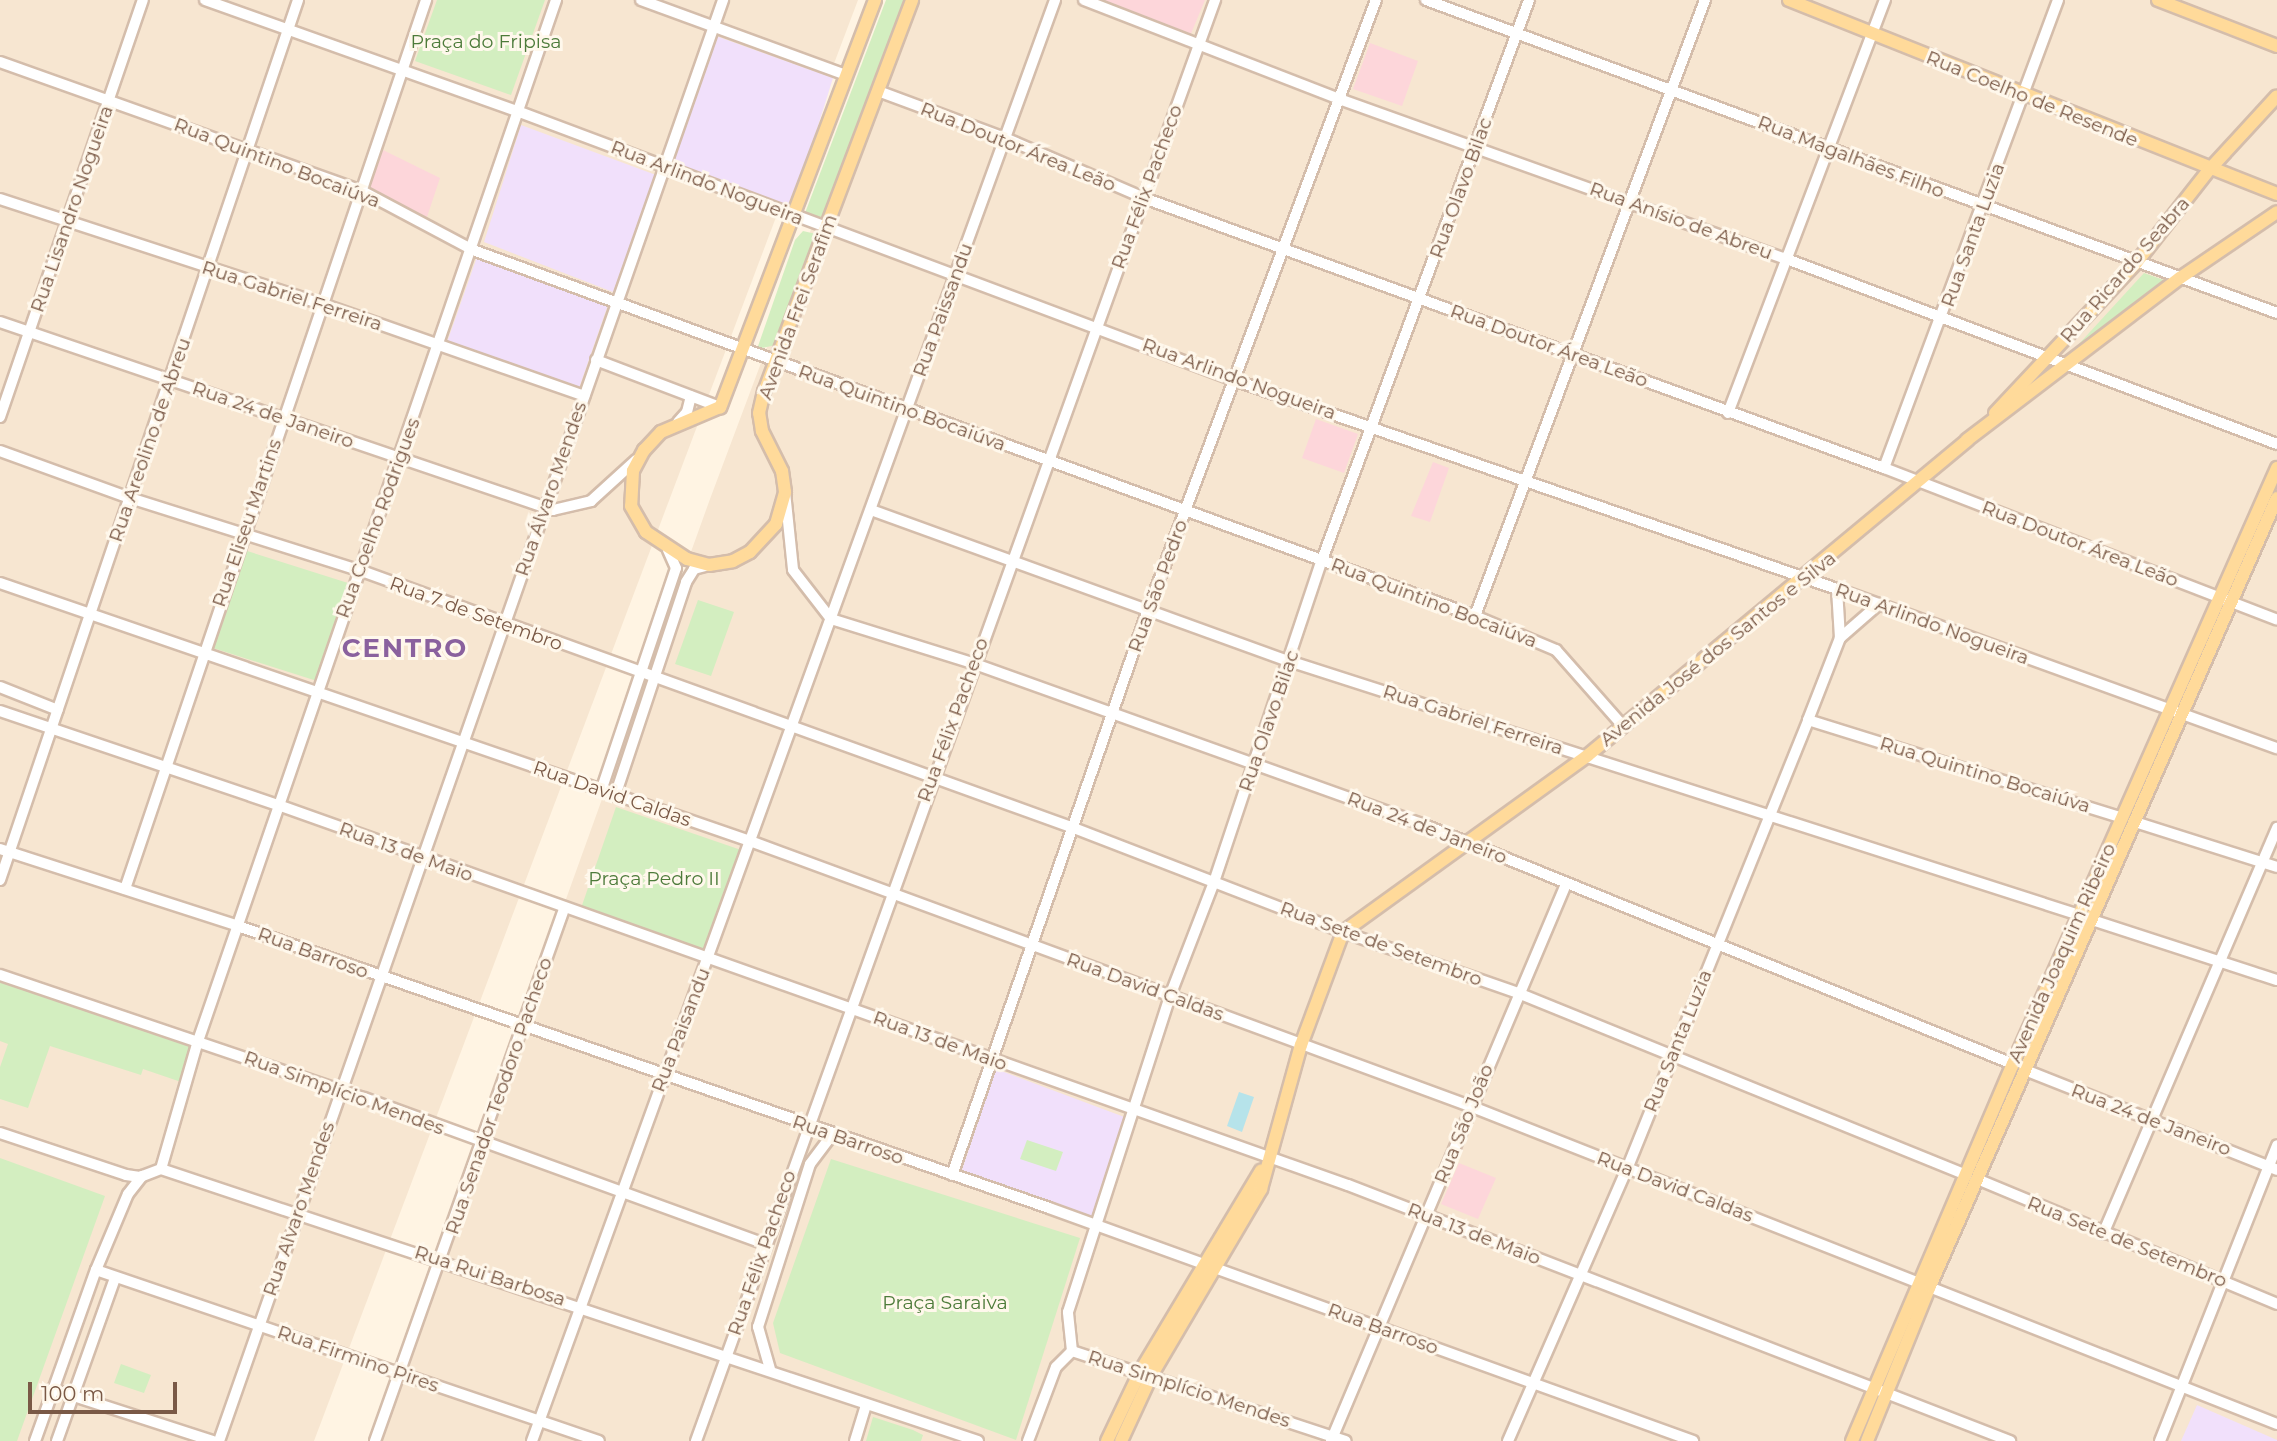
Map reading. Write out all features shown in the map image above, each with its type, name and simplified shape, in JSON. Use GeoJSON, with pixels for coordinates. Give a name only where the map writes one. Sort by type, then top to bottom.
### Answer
{"type":"FeatureCollection","features":[{"type":"Feature","properties":{"kind":"main road","name":"Avenida Frei Serafim"},"geometry":{"type":"LineString","coordinates":[[720,407],[744,350],[875,0]]}},
{"type":"Feature","properties":{"kind":"main road","name":"Avenida Frei Serafim"},"geometry":{"type":"LineString","coordinates":[[785,492],[782,471],[762,431],[759,413],[775,362],[912,0]]}},
{"type":"Feature","properties":{"kind":"main road","name":"Rua Coelho de Resende"},"geometry":{"type":"LineString","coordinates":[[1789,0],[2209,170],[2277,194]]}},
{"type":"Feature","properties":{"kind":"main road"},"geometry":{"type":"LineString","coordinates":[[2158,0],[2277,46]]}},
{"type":"Feature","properties":{"kind":"main road","name":"Rua Ricardo Seabra"},"geometry":{"type":"LineString","coordinates":[[1967,440],[2049,359],[2136,263],[2209,170],[2277,96]]}},
{"type":"Feature","properties":{"kind":"main road","name":"Avenida José dos Santos e Silva"},"geometry":{"type":"LineString","coordinates":[[1343,932],[1587,757],[1805,579],[1967,440],[2070,366],[2180,278],[2277,212]]}},
{"type":"Feature","properties":{"kind":"main road"},"geometry":{"type":"LineString","coordinates":[[720,407],[678,422],[644,450],[633,471],[631,506],[646,532],[668,550],[709,565],[733,561],[766,538],[776,524],[785,492]]}},
{"type":"Feature","properties":{"kind":"main road","name":"Avenida Joaquim Ribeiro"},"geometry":{"type":"LineString","coordinates":[[1852,1441],[1881,1389],[2019,1067],[2178,713],[2226,602],[2277,468]]}},
{"type":"Feature","properties":{"kind":"main road","name":"Avenida Joaquim Ribeiro"},"geometry":{"type":"LineString","coordinates":[[2226,602],[2277,498]]}},
{"type":"Feature","properties":{"kind":"main road"},"geometry":{"type":"LineString","coordinates":[[1107,1441],[1209,1267],[1261,1189],[1301,1045],[1343,932]]}},
{"type":"Feature","properties":{"kind":"main road"},"geometry":{"type":"LineString","coordinates":[[1121,1441],[1145,1374]]}},
{"type":"Feature","properties":{"kind":"main road","name":"Avenida Joaquim Ribeiro"},"geometry":{"type":"LineString","coordinates":[[1867,1441],[1881,1389]]}},
{"type":"Feature","properties":{"kind":"street","name":"Rua Lisandro Nogueira"},"geometry":{"type":"LineString","coordinates":[[0,417],[143,0]]}},
{"type":"Feature","properties":{"kind":"street","name":"Rua Arlindo Nogueira"},"geometry":{"type":"LineString","coordinates":[[205,0],[517,111],[793,217],[1094,326],[1234,380],[1837,589],[2277,748]]}},
{"type":"Feature","properties":{"kind":"street","name":"Rua Areolino de Abreu"},"geometry":{"type":"LineString","coordinates":[[0,880],[5,850],[92,614],[298,0]]}},
{"type":"Feature","properties":{"kind":"street","name":"Rua Eliseu Martins"},"geometry":{"type":"LineString","coordinates":[[125,889],[202,652],[426,0]]}},
{"type":"Feature","properties":{"kind":"street","name":"Rua Coelho Rodrigues"},"geometry":{"type":"LineString","coordinates":[[161,1169],[198,1041],[281,806],[359,570],[473,250],[556,0]]}},
{"type":"Feature","properties":{"kind":"street"},"geometry":{"type":"LineString","coordinates":[[641,0],[846,75]]}},
{"type":"Feature","properties":{"kind":"street","name":"Rua Álvaro Mendes"},"geometry":{"type":"LineString","coordinates":[[381,978],[723,0]]}},
{"type":"Feature","properties":{"kind":"street","name":"Rua Paissandu"},"geometry":{"type":"LineString","coordinates":[[831,619],[1055,0]]}},
{"type":"Feature","properties":{"kind":"street","name":"Rua Anísio de Abreu"},"geometry":{"type":"LineString","coordinates":[[1084,0],[1339,99],[1784,258],[1942,320],[2277,444]]}},
{"type":"Feature","properties":{"kind":"street","name":"Rua Félix Pacheco"},"geometry":{"type":"LineString","coordinates":[[696,1441],[848,1007],[1215,0]]}},
{"type":"Feature","properties":{"kind":"street","name":"Rua São Pedro"},"geometry":{"type":"LineString","coordinates":[[952,1175],[1147,610],[1376,0]]}},
{"type":"Feature","properties":{"kind":"street","name":"Rua Magalhães Filho"},"geometry":{"type":"LineString","coordinates":[[1426,0],[1515,35],[2277,313]]}},
{"type":"Feature","properties":{"kind":"street","name":"Rua Olavo Bilac"},"geometry":{"type":"LineString","coordinates":[[1072,1352],[1068,1312],[1098,1227],[1170,996],[1214,882],[1322,560],[1529,0]]}},
{"type":"Feature","properties":{"kind":"street"},"geometry":{"type":"LineString","coordinates":[[1475,616],[1705,0]]}},
{"type":"Feature","properties":{"kind":"street"},"geometry":{"type":"LineString","coordinates":[[1728,413],[1826,147],[1885,0]]}},
{"type":"Feature","properties":{"kind":"street","name":"Rua Santa Luzia"},"geometry":{"type":"LineString","coordinates":[[1884,468],[1942,320],[1984,207],[2021,95],[2058,0]]}},
{"type":"Feature","properties":{"kind":"street","name":"Rua Quintino Bocaiúva"},"geometry":{"type":"LineString","coordinates":[[0,62],[360,190],[473,250],[617,300],[775,362],[1475,616],[1556,650],[1623,726]]}},
{"type":"Feature","properties":{"kind":"street","name":"Rua Doutor Área Leão"},"geometry":{"type":"LineString","coordinates":[[878,91],[1005,138],[1144,198],[1884,468],[2277,620]]}},
{"type":"Feature","properties":{"kind":"street","name":"Rua Gabriel Ferreira"},"geometry":{"type":"LineString","coordinates":[[0,199],[322,304],[584,396]]}},
{"type":"Feature","properties":{"kind":"street","name":"Rua 24 de Janeiro"},"geometry":{"type":"LineString","coordinates":[[0,322],[284,417],[545,509]]}},
{"type":"Feature","properties":{"kind":"street"},"geometry":{"type":"LineString","coordinates":[[596,360],[720,407]]}},
{"type":"Feature","properties":{"kind":"street"},"geometry":{"type":"LineString","coordinates":[[678,422],[687,412],[691,396]]}},
{"type":"Feature","properties":{"kind":"street"},"geometry":{"type":"LineString","coordinates":[[545,509],[591,500],[612,485],[644,450]]}},
{"type":"Feature","properties":{"kind":"street","name":"Rua 7 de Setembro"},"geometry":{"type":"LineString","coordinates":[[0,451],[130,498],[243,531],[359,570],[640,675],[792,726]]}},
{"type":"Feature","properties":{"kind":"street"},"geometry":{"type":"LineString","coordinates":[[785,492],[793,570],[831,619]]}},
{"type":"Feature","properties":{"kind":"street","name":"Rua Gabriel Ferreira"},"geometry":{"type":"LineString","coordinates":[[871,510],[1289,661],[2277,980]]}},
{"type":"Feature","properties":{"kind":"street"},"geometry":{"type":"LineString","coordinates":[[601,791],[676,568],[668,550]]}},
{"type":"Feature","properties":{"kind":"street"},"geometry":{"type":"LineString","coordinates":[[615,796],[690,574],[709,565]]}},
{"type":"Feature","properties":{"kind":"street","name":"Rua David Caldas"},"geometry":{"type":"LineString","coordinates":[[0,583],[750,841],[1030,944],[1471,1107],[2277,1424]]}},
{"type":"Feature","properties":{"kind":"street","name":"Rua Santa Luzia"},"geometry":{"type":"LineString","coordinates":[[1508,1441],[1627,1169],[1772,816],[1840,638],[1837,589]]}},
{"type":"Feature","properties":{"kind":"street","name":"Rua Santa Luzia"},"geometry":{"type":"LineString","coordinates":[[1840,638],[1879,604]]}},
{"type":"Feature","properties":{"kind":"street"},"geometry":{"type":"LineString","coordinates":[[661,615],[674,619]]}},
{"type":"Feature","properties":{"kind":"street","name":"Rua 24 de Janeiro"},"geometry":{"type":"LineString","coordinates":[[831,619],[972,663],[1468,842],[1718,946],[2272,1168]]}},
{"type":"Feature","properties":{"kind":"street","name":"Rua Paisandu"},"geometry":{"type":"LineString","coordinates":[[532,1441],[831,619]]}},
{"type":"Feature","properties":{"kind":"street"},"geometry":{"type":"LineString","coordinates":[[0,687],[58,710]]}},
{"type":"Feature","properties":{"kind":"street","name":"Rua 13 de Maio"},"geometry":{"type":"LineString","coordinates":[[0,711],[165,769],[281,806],[564,909],[1135,1110],[1581,1274],[2010,1441]]}},
{"type":"Feature","properties":{"kind":"street","name":"Rua Quintino Bocaiúva"},"geometry":{"type":"LineString","coordinates":[[1808,720],[2277,867]]}},
{"type":"Feature","properties":{"kind":"street","name":"Rua Sete de Setembro"},"geometry":{"type":"LineString","coordinates":[[792,726],[1071,827],[1343,932],[1518,993],[2277,1304]]}},
{"type":"Feature","properties":{"kind":"street"},"geometry":{"type":"LineString","coordinates":[[622,733],[635,737]]}},
{"type":"Feature","properties":{"kind":"street"},"geometry":{"type":"LineString","coordinates":[[608,771],[622,776]]}},
{"type":"Feature","properties":{"kind":"street"},"geometry":{"type":"LineString","coordinates":[[2103,1234],[2277,828]]}},
{"type":"Feature","properties":{"kind":"street","name":"Rua Barroso"},"geometry":{"type":"LineString","coordinates":[[5,850],[238,926],[952,1175],[1693,1441]]}},
{"type":"Feature","properties":{"kind":"street","name":"Rua São João"},"geometry":{"type":"LineString","coordinates":[[1332,1439],[1566,884]]}},
{"type":"Feature","properties":{"kind":"street","name":"Rua Senador Teodoro Pacheco"},"geometry":{"type":"LineString","coordinates":[[375,1441],[442,1259],[564,909]]}},
{"type":"Feature","properties":{"kind":"street","name":"Rua Simplício Mendes"},"geometry":{"type":"LineString","coordinates":[[0,975],[340,1090],[766,1244]]}},
{"type":"Feature","properties":{"kind":"street","name":"Rua Alvaro Mendes"},"geometry":{"type":"LineString","coordinates":[[219,1441],[381,978]]}},
{"type":"Feature","properties":{"kind":"street"},"geometry":{"type":"LineString","coordinates":[[0,1133],[114,1172],[140,1177],[161,1169]]}},
{"type":"Feature","properties":{"kind":"street"},"geometry":{"type":"LineString","coordinates":[[770,1369],[758,1327],[810,1164],[831,1135]]}},
{"type":"Feature","properties":{"kind":"street"},"geometry":{"type":"LineString","coordinates":[[2160,1441],[2222,1281],[2272,1168],[2277,1145]]}},
{"type":"Feature","properties":{"kind":"street"},"geometry":{"type":"LineString","coordinates":[[35,1441],[96,1270],[128,1194],[140,1177],[166,1157]]}},
{"type":"Feature","properties":{"kind":"street","name":"Rua Rui Barbosa"},"geometry":{"type":"LineString","coordinates":[[161,1169],[581,1305],[770,1369],[866,1405],[978,1441]]}},
{"type":"Feature","properties":{"kind":"street","name":"Rua Firmino Pires"},"geometry":{"type":"LineString","coordinates":[[96,1270],[599,1441]]}},
{"type":"Feature","properties":{"kind":"street"},"geometry":{"type":"LineString","coordinates":[[57,1441],[71,1396],[116,1278]]}},
{"type":"Feature","properties":{"kind":"street"},"geometry":{"type":"LineString","coordinates":[[1028,1441],[1056,1367],[1072,1352]]}},
{"type":"Feature","properties":{"kind":"street","name":"Rua Simplício Mendes"},"geometry":{"type":"LineString","coordinates":[[1072,1352],[1145,1374],[1332,1439],[1346,1441]]}},
{"type":"Feature","properties":{"kind":"street"},"geometry":{"type":"LineString","coordinates":[[52,1389],[213,1441]]}},
{"type":"Feature","properties":{"kind":"street"},"geometry":{"type":"LineString","coordinates":[[855,1441],[866,1405]]}},
{"type":"Feature","properties":{"kind":"shaded area"},"geometry":{"type":"Polygon","coordinates":[[[0,0],[858,0],[314,1441],[0,1441],[0,0]]]}},
{"type":"Feature","properties":{"kind":"shaded area"},"geometry":{"type":"Polygon","coordinates":[[[897,0],[2277,0],[2277,472],[2030,1041],[2277,478],[2277,1441],[1864,1441],[1947,1234],[1857,1441],[371,1441],[710,499],[897,0]]]}},
{"type":"Feature","properties":{"kind":"shaded area"},"geometry":{"type":"Polygon","coordinates":[[[1100,0],[1205,0],[1190,36],[1100,0]]]}},
{"type":"Feature","properties":{"kind":"shaded area"},"geometry":{"type":"Polygon","coordinates":[[[716,36],[833,78],[791,212],[669,166],[716,36]]]}},
{"type":"Feature","properties":{"kind":"shaded area"},"geometry":{"type":"Polygon","coordinates":[[[1370,43],[1418,61],[1402,106],[1353,89],[1370,43]]]}},
{"type":"Feature","properties":{"kind":"shaded area"},"geometry":{"type":"Polygon","coordinates":[[[521,125],[656,175],[613,292],[484,242],[521,125]]]}},
{"type":"Feature","properties":{"kind":"shaded area"},"geometry":{"type":"Polygon","coordinates":[[[383,150],[440,178],[427,217],[368,190],[383,150]]]}},
{"type":"Feature","properties":{"kind":"shaded area"},"geometry":{"type":"Polygon","coordinates":[[[477,257],[609,302],[578,391],[446,345],[477,257]]]}},
{"type":"Feature","properties":{"kind":"shaded area"},"geometry":{"type":"Polygon","coordinates":[[[1316,419],[1358,434],[1344,473],[1302,458],[1316,419]]]}},
{"type":"Feature","properties":{"kind":"shaded area"},"geometry":{"type":"Polygon","coordinates":[[[1433,462],[1449,468],[1430,522],[1411,516],[1433,462]]]}},
{"type":"Feature","properties":{"kind":"shaded area"},"geometry":{"type":"Polygon","coordinates":[[[996,1069],[1127,1118],[1093,1220],[961,1173],[996,1069]]]}},
{"type":"Feature","properties":{"kind":"shaded area"},"geometry":{"type":"Polygon","coordinates":[[[1459,1163],[1496,1178],[1478,1219],[1441,1204],[1459,1163]]]}},
{"type":"Feature","properties":{"kind":"shaded area"},"geometry":{"type":"Polygon","coordinates":[[[2197,1405],[2277,1440],[2277,1441],[2181,1441],[2197,1405]]]}},
{"type":"Feature","properties":{"kind":"green space","name":"Praça do Fripisa"},"geometry":{"type":"Polygon","coordinates":[[[437,0],[545,0],[511,95],[415,61],[437,0]]]}},
{"type":"Feature","properties":{"kind":"green space"},"geometry":{"type":"Polygon","coordinates":[[[886,0],[906,0],[824,220],[820,221],[805,213],[886,0]]]}},
{"type":"Feature","properties":{"kind":"green space"},"geometry":{"type":"Polygon","coordinates":[[[803,231],[816,234],[776,345],[757,349],[795,240],[803,231]]]}},
{"type":"Feature","properties":{"kind":"green space"},"geometry":{"type":"Polygon","coordinates":[[[2144,273],[2172,283],[2067,357],[2144,273]]]}},
{"type":"Feature","properties":{"kind":"green space"},"geometry":{"type":"Polygon","coordinates":[[[244,550],[348,583],[317,681],[213,648],[244,550]]]}},
{"type":"Feature","properties":{"kind":"green space"},"geometry":{"type":"Polygon","coordinates":[[[698,600],[734,612],[711,676],[675,664],[698,600]]]}},
{"type":"Feature","properties":{"kind":"green space","name":"Praça Pedro II"},"geometry":{"type":"Polygon","coordinates":[[[616,807],[744,851],[705,955],[579,914],[616,807]]]}},
{"type":"Feature","properties":{"kind":"green space"},"geometry":{"type":"Polygon","coordinates":[[[0,977],[195,1041],[184,1083],[143,1069],[141,1075],[50,1046],[28,1108],[0,1099],[0,1067],[8,1044],[0,1041],[0,977]]]}},
{"type":"Feature","properties":{"kind":"green space"},"geometry":{"type":"Polygon","coordinates":[[[1027,1140],[1063,1152],[1056,1171],[1020,1159],[1027,1140]]]}},
{"type":"Feature","properties":{"kind":"green space"},"geometry":{"type":"Polygon","coordinates":[[[0,1158],[105,1196],[17,1441],[0,1441],[0,1158]]]}},
{"type":"Feature","properties":{"kind":"green space","name":"Praça Saraiva"},"geometry":{"type":"Polygon","coordinates":[[[831,1159],[1080,1238],[1016,1440],[780,1353],[773,1323],[831,1159]]]}},
{"type":"Feature","properties":{"kind":"green space"},"geometry":{"type":"Polygon","coordinates":[[[121,1364],[151,1375],[144,1393],[114,1383],[121,1364]]]}},
{"type":"Feature","properties":{"kind":"green space"},"geometry":{"type":"Polygon","coordinates":[[[873,1417],[923,1435],[921,1441],[866,1441],[873,1417]]]}},
{"type":"Feature","properties":{"kind":"water"},"geometry":{"type":"Polygon","coordinates":[[[1239,1092],[1254,1097],[1242,1132],[1227,1126],[1239,1092]]]}},
{"type":"Feature","properties":{"kind":"district","name":"CENTRO"},"geometry":{"type":"Point","coordinates":[405,649]}}]}
